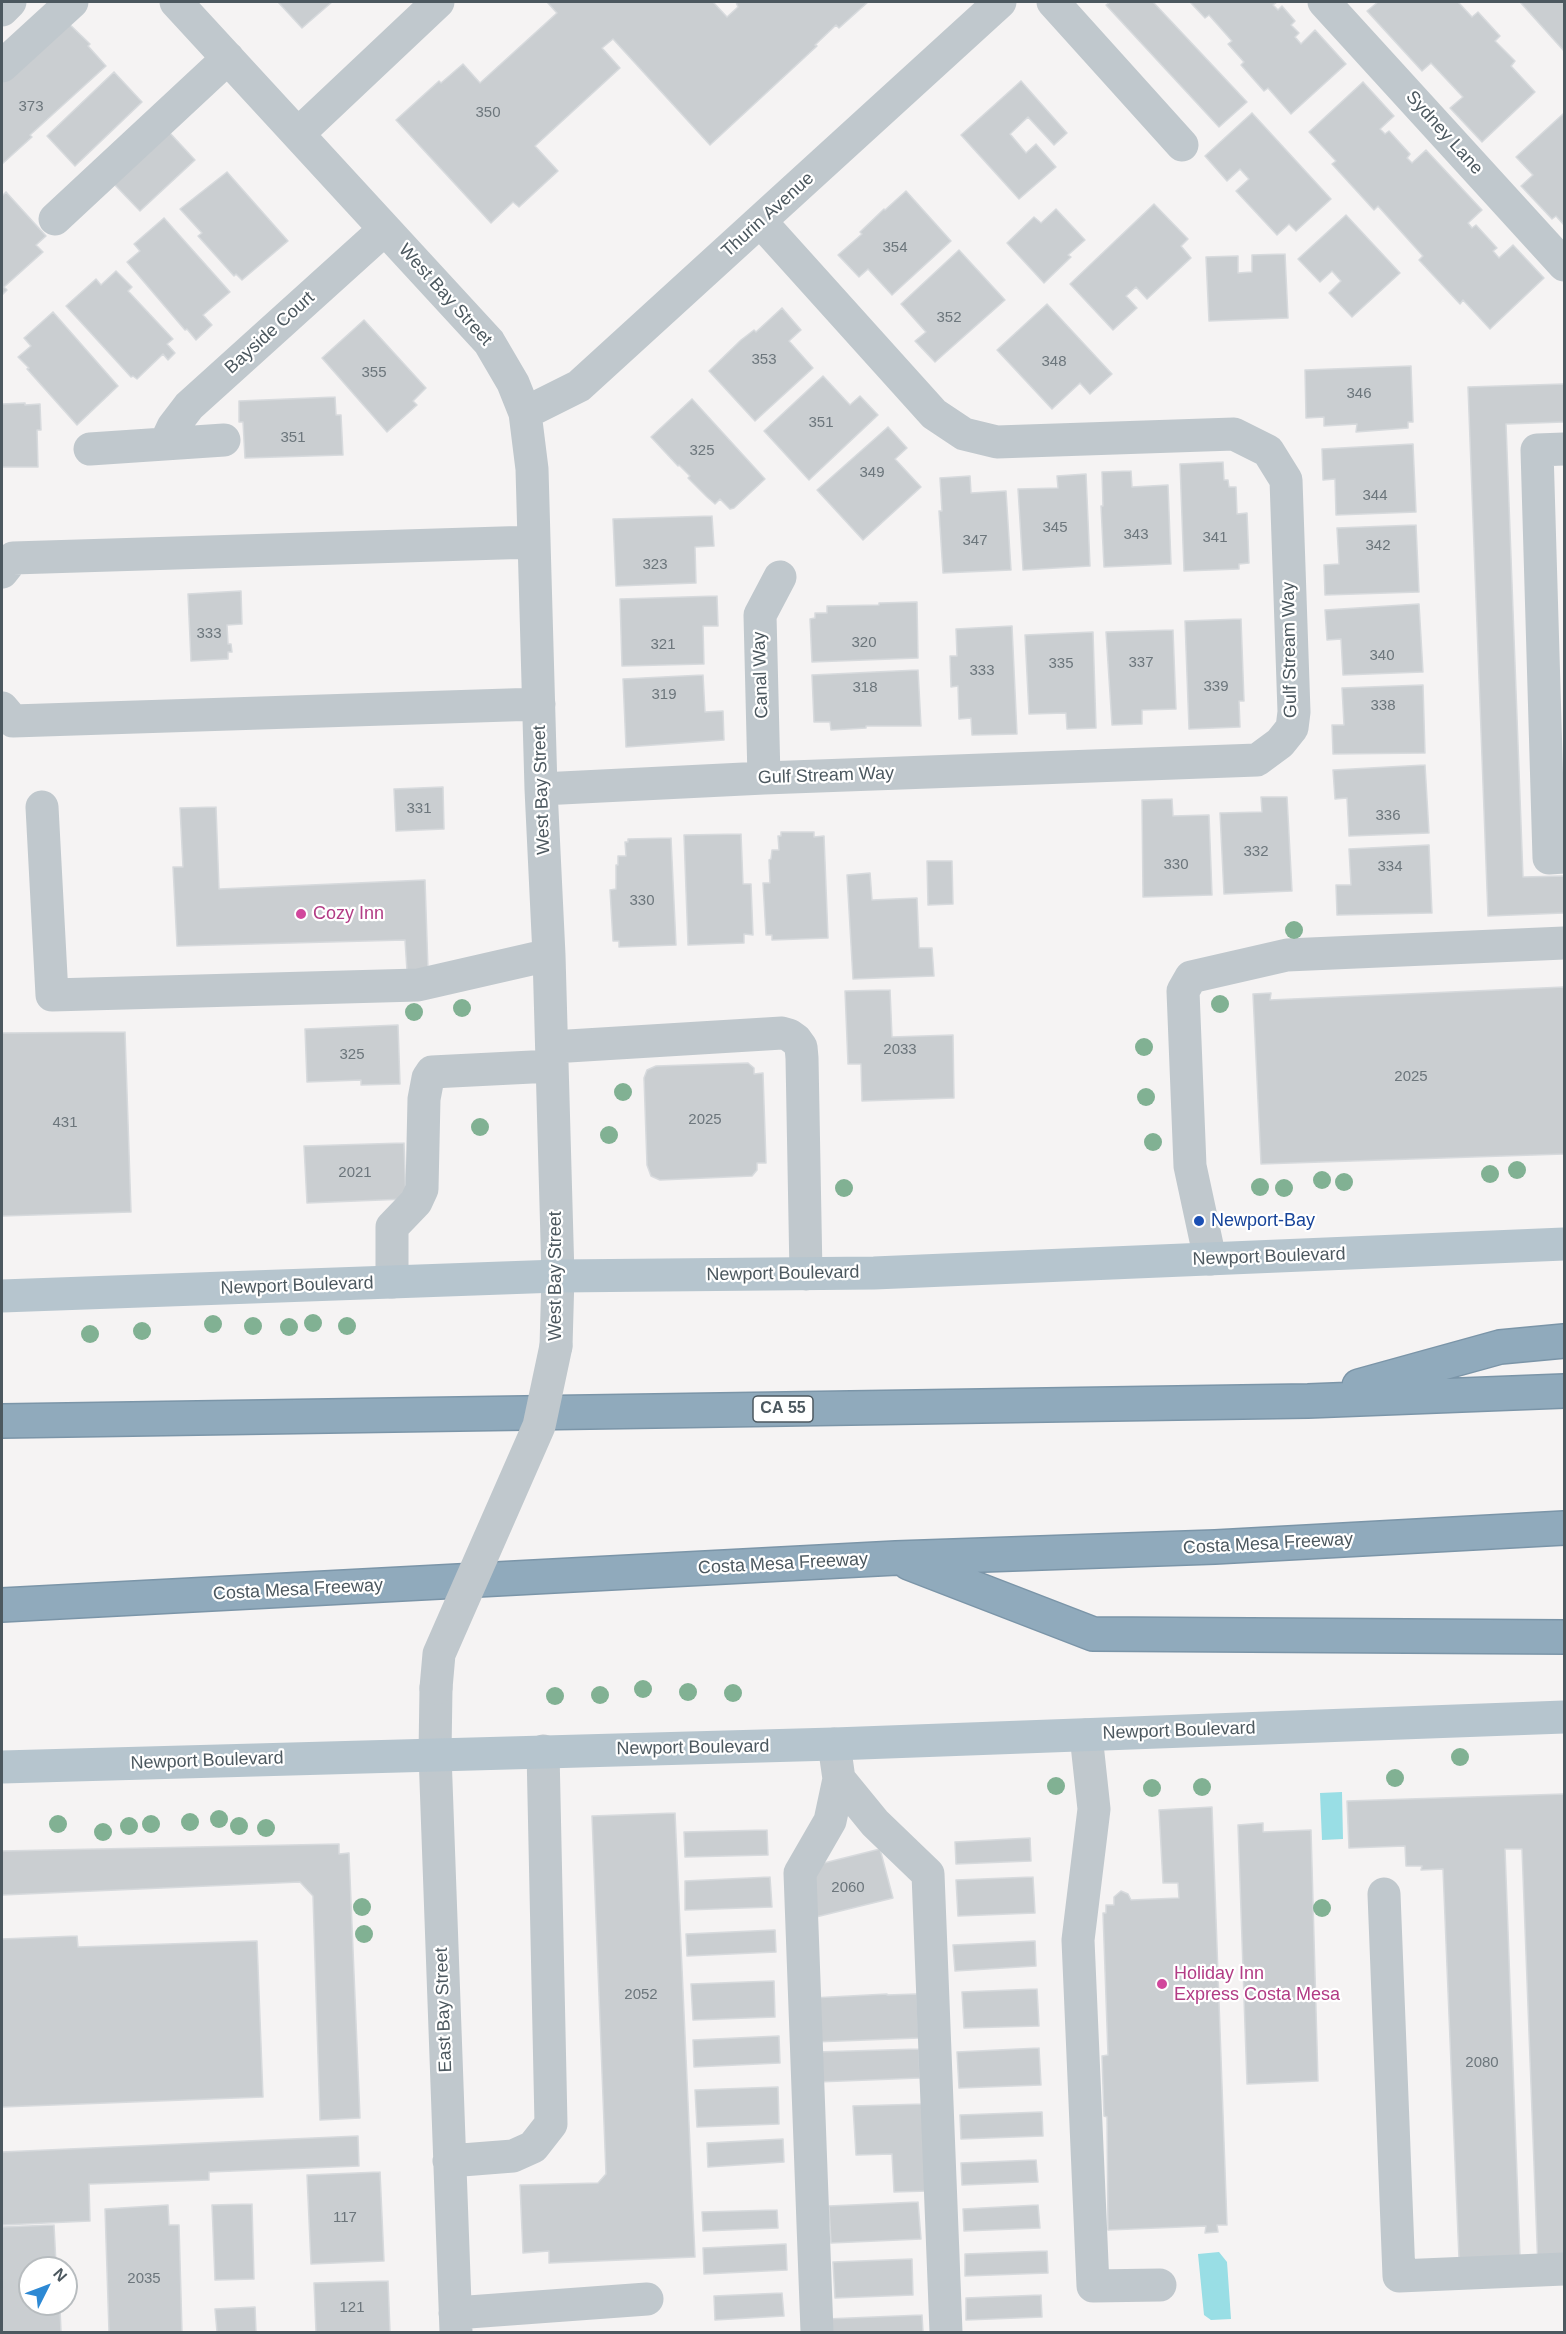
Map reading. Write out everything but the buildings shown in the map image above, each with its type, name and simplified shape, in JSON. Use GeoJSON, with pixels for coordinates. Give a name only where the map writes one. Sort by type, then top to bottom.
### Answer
{"type":"FeatureCollection","features":[{"type":"Feature","properties":{"kind":"highway"},"geometry":{"type":"LineString","coordinates":[[1308,1401],[1500,1347],[1564,1341]]}},
{"type":"Feature","properties":{"kind":"highway","name":"CA 55"},"geometry":{"type":"LineString","coordinates":[[2,1422],[1308,1401],[1564,1391]]}},
{"type":"Feature","properties":{"kind":"highway","name":"Costa Mesa Freeway"},"geometry":{"type":"LineString","coordinates":[[2,1605],[896,1558],[1215,1547],[1564,1528]]}},
{"type":"Feature","properties":{"kind":"highway"},"geometry":{"type":"LineString","coordinates":[[896,1558],[1093,1634],[1564,1637]]}},
{"type":"Feature","properties":{"kind":"main road","name":"Newport Boulevard"},"geometry":{"type":"LineString","coordinates":[[2,1296],[558,1276],[806,1274],[1564,1244]]}},
{"type":"Feature","properties":{"kind":"main road","name":"Newport Boulevard"},"geometry":{"type":"LineString","coordinates":[[2,1767],[834,1744],[1564,1717]]}},
{"type":"Feature","properties":{"kind":"street"},"geometry":{"type":"LineString","coordinates":[[2,10],[10,2]]}},
{"type":"Feature","properties":{"kind":"street"},"geometry":{"type":"LineString","coordinates":[[2,66],[72,2]]}},
{"type":"Feature","properties":{"kind":"street","name":"West Bay Street"},"geometry":{"type":"LineString","coordinates":[[176,2],[489,342],[513,383],[525,413],[532,469],[538,704],[549,955],[558,1276],[556,1346],[539,1426],[440,1654],[436,1688]]}},
{"type":"Feature","properties":{"kind":"street"},"geometry":{"type":"LineString","coordinates":[[298,134],[438,2]]}},
{"type":"Feature","properties":{"kind":"street"},"geometry":{"type":"LineString","coordinates":[[1053,2],[1182,145]]}},
{"type":"Feature","properties":{"kind":"street","name":"Sydney Lane"},"geometry":{"type":"LineString","coordinates":[[1324,2],[1564,265]]}},
{"type":"Feature","properties":{"kind":"street","name":"Thurin Avenue"},"geometry":{"type":"LineString","coordinates":[[525,413],[579,386],[761,222],[981,8]]}},
{"type":"Feature","properties":{"kind":"street"},"geometry":{"type":"LineString","coordinates":[[56,219],[228,58]]}},
{"type":"Feature","properties":{"kind":"street","name":"Gulf Stream Way"},"geometry":{"type":"LineString","coordinates":[[542,789],[764,778],[1257,760],[1280,743],[1292,728],[1294,712],[1286,480],[1268,451],[1234,434],[997,442],[964,434],[934,414],[761,222]]}},
{"type":"Feature","properties":{"kind":"street","name":"Bayside Court"},"geometry":{"type":"LineString","coordinates":[[165,444],[173,427],[189,406],[386,229]]}},
{"type":"Feature","properties":{"kind":"street"},"geometry":{"type":"LineString","coordinates":[[90,449],[224,440]]}},
{"type":"Feature","properties":{"kind":"street"},"geometry":{"type":"LineString","coordinates":[[1564,449],[1537,450],[1549,858],[1564,857]]}},
{"type":"Feature","properties":{"kind":"street"},"geometry":{"type":"LineString","coordinates":[[2,572],[13,558],[534,542]]}},
{"type":"Feature","properties":{"kind":"street","name":"Canal Way"},"geometry":{"type":"LineString","coordinates":[[764,778],[760,615],[780,577]]}},
{"type":"Feature","properties":{"kind":"street"},"geometry":{"type":"LineString","coordinates":[[2,708],[13,721],[538,704]]}},
{"type":"Feature","properties":{"kind":"street"},"geometry":{"type":"LineString","coordinates":[[42,807],[52,995],[418,985],[549,955]]}},
{"type":"Feature","properties":{"kind":"street"},"geometry":{"type":"LineString","coordinates":[[1210,1259],[1190,1166],[1183,991],[1191,977],[1287,955],[1564,943]]}},
{"type":"Feature","properties":{"kind":"street"},"geometry":{"type":"LineString","coordinates":[[392,1282],[392,1227],[416,1202],[422,1189],[424,1099],[428,1078],[432,1072],[552,1057],[782,1034],[789,1035],[801,1047],[806,1274]]}},
{"type":"Feature","properties":{"kind":"street","name":"East Bay Street"},"geometry":{"type":"LineString","coordinates":[[436,1688],[435,1754],[455,2323]]}},
{"type":"Feature","properties":{"kind":"street"},"geometry":{"type":"LineString","coordinates":[[1086,1735],[1094,1809],[1078,1940],[1093,2286],[1160,2285]]}},
{"type":"Feature","properties":{"kind":"street"},"geometry":{"type":"LineString","coordinates":[[817,2332],[800,1873],[830,1821],[839,1779],[834,1744]]}},
{"type":"Feature","properties":{"kind":"street"},"geometry":{"type":"LineString","coordinates":[[449,2161],[513,2156],[533,2147],[551,2124],[543,1751]]}},
{"type":"Feature","properties":{"kind":"street"},"geometry":{"type":"LineString","coordinates":[[839,1779],[875,1823],[928,1874],[946,2332]]}},
{"type":"Feature","properties":{"kind":"street"},"geometry":{"type":"LineString","coordinates":[[1384,1894],[1398,2276],[1564,2269]]}},
{"type":"Feature","properties":{"kind":"street"},"geometry":{"type":"LineString","coordinates":[[455,2323],[646,2299]]}},
{"type":"Feature","properties":{"kind":"water"},"geometry":{"type":"Polygon","coordinates":[[[1342,1792],[1343,1839],[1322,1840],[1320,1793],[1342,1792]]]}},
{"type":"Feature","properties":{"kind":"water"},"geometry":{"type":"Polygon","coordinates":[[[1219,2252],[1227,2262],[1231,2319],[1211,2320],[1204,2315],[1198,2254],[1219,2252]]]}},
{"type":"Feature","properties":{"kind":"place","name":"Cozy Inn"},"geometry":{"type":"Point","coordinates":[301,914]}},
{"type":"Feature","properties":{"kind":"place","name":"Newport-Bay"},"geometry":{"type":"Point","coordinates":[1199,1221]}},
{"type":"Feature","properties":{"kind":"place","name":"Holiday Inn Express Costa Mesa"},"geometry":{"type":"Point","coordinates":[1162,1984]}}]}
